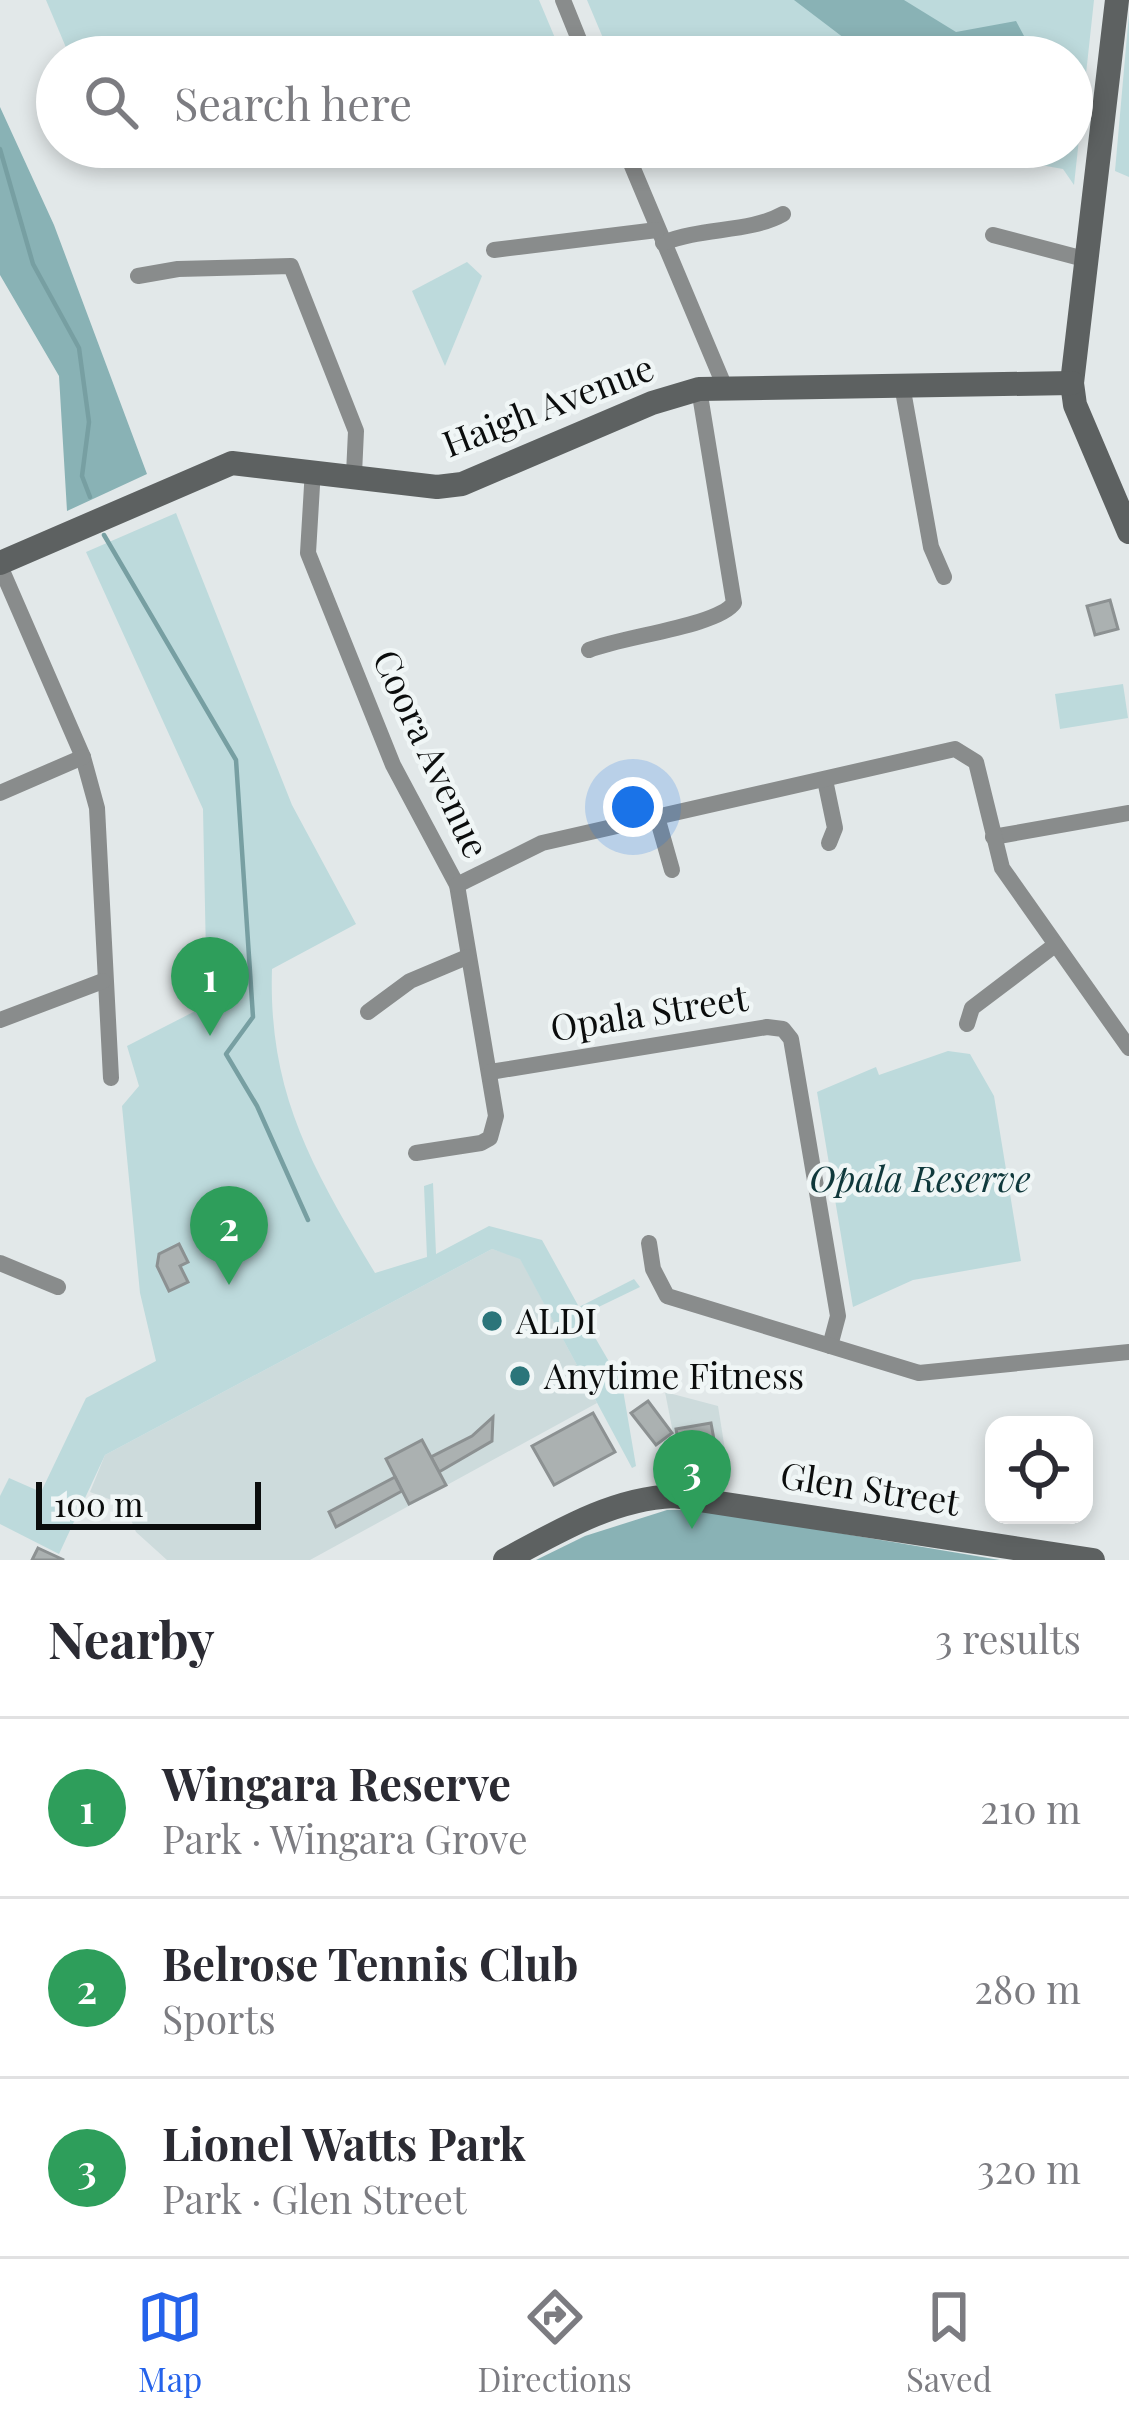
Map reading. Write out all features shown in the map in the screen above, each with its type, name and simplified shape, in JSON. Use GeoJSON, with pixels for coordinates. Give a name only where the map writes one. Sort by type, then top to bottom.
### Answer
{"type":"FeatureCollection","features":[{"type":"Feature","properties":{"kind":"street"},"geometry":{"type":"LineString","coordinates":[[563,0],[578,36]]}},
{"type":"Feature","properties":{"kind":"street"},"geometry":{"type":"LineString","coordinates":[[1117,0],[1072,383],[1075,405],[1129,532]]}},
{"type":"Feature","properties":{"kind":"street"},"geometry":{"type":"LineString","coordinates":[[590,650],[624,636],[714,620],[734,603],[711,387],[632,168]]}},
{"type":"Feature","properties":{"kind":"street"},"geometry":{"type":"LineString","coordinates":[[494,250],[767,223],[782,214]]}},
{"type":"Feature","properties":{"kind":"street"},"geometry":{"type":"LineString","coordinates":[[993,235],[1088,260]]}},
{"type":"Feature","properties":{"kind":"street"},"geometry":{"type":"LineString","coordinates":[[138,276],[178,269],[291,266],[356,430],[353,474]]}},
{"type":"Feature","properties":{"kind":"street","name":"Haigh Avenue"},"geometry":{"type":"LineString","coordinates":[[0,565],[232,463],[437,487],[462,484],[652,403],[711,387],[1072,383]]}},
{"type":"Feature","properties":{"kind":"street"},"geometry":{"type":"LineString","coordinates":[[902,385],[931,547],[944,577]]}},
{"type":"Feature","properties":{"kind":"street","name":"Coora Avenue"},"geometry":{"type":"LineString","coordinates":[[313,469],[308,553],[393,765],[457,885],[490,1072],[496,1116],[490,1138],[465,1149],[416,1153]]}},
{"type":"Feature","properties":{"kind":"street"},"geometry":{"type":"LineString","coordinates":[[0,565],[83,758],[97,808],[110,1078]]}},
{"type":"Feature","properties":{"kind":"street"},"geometry":{"type":"LineString","coordinates":[[457,885],[542,843],[929,753],[968,753],[976,762],[1002,868],[1129,1048]]}},
{"type":"Feature","properties":{"kind":"street"},"geometry":{"type":"LineString","coordinates":[[0,793],[83,758]]}},
{"type":"Feature","properties":{"kind":"street"},"geometry":{"type":"LineString","coordinates":[[824,780],[836,828],[829,843]]}},
{"type":"Feature","properties":{"kind":"street"},"geometry":{"type":"LineString","coordinates":[[993,837],[1129,813]]}},
{"type":"Feature","properties":{"kind":"street"},"geometry":{"type":"LineString","coordinates":[[657,817],[672,870]]}},
{"type":"Feature","properties":{"kind":"street"},"geometry":{"type":"LineString","coordinates":[[967,1024],[972,1008],[1055,946]]}},
{"type":"Feature","properties":{"kind":"street"},"geometry":{"type":"LineString","coordinates":[[368,1012],[410,981],[467,957]]}},
{"type":"Feature","properties":{"kind":"street"},"geometry":{"type":"LineString","coordinates":[[0,1020],[103,981]]}},
{"type":"Feature","properties":{"kind":"street","name":"Opala Street"},"geometry":{"type":"LineString","coordinates":[[490,1072],[782,1028],[791,1039],[838,1316],[830,1346]]}},
{"type":"Feature","properties":{"kind":"street"},"geometry":{"type":"LineString","coordinates":[[649,1243],[653,1269],[668,1296],[920,1373],[1129,1352]]}},
{"type":"Feature","properties":{"kind":"street"},"geometry":{"type":"LineString","coordinates":[[0,1263],[58,1287]]}},
{"type":"Feature","properties":{"kind":"street","name":"Glen Street"},"geometry":{"type":"LineString","coordinates":[[505,1560],[601,1511],[644,1498],[674,1496],[1093,1560]]}},
{"type":"Feature","properties":{"kind":"shaded area"},"geometry":{"type":"Polygon","coordinates":[[[794,0],[904,0],[956,32],[1016,21],[1024,36],[841,36],[794,0]]]}},
{"type":"Feature","properties":{"kind":"shaded area"},"geometry":{"type":"Polygon","coordinates":[[[0,107],[54,225],[147,474],[67,511],[59,376],[0,275],[0,107]]]}},
{"type":"Feature","properties":{"kind":"shaded area"},"geometry":{"type":"Polygon","coordinates":[[[492,1249],[520,1258],[597,1403],[310,1560],[167,1560],[136,1532],[125,1505],[90,1492],[105,1455],[492,1249]]]}},
{"type":"Feature","properties":{"kind":"shaded area"},"geometry":{"type":"Polygon","coordinates":[[[665,1392],[718,1406],[730,1481],[681,1473],[665,1392]]]}},
{"type":"Feature","properties":{"kind":"shaded area"},"geometry":{"type":"Polygon","coordinates":[[[667,1510],[702,1510],[1000,1560],[536,1560],[585,1536],[667,1510]]]}},
{"type":"Feature","properties":{"kind":"green space"},"geometry":{"type":"Polygon","coordinates":[[[46,0],[539,0],[554,36],[61,36],[46,0]]]}},
{"type":"Feature","properties":{"kind":"green space"},"geometry":{"type":"Polygon","coordinates":[[[587,0],[1094,0],[1090,36],[602,36],[587,0]]]}},
{"type":"Feature","properties":{"kind":"green space"},"geometry":{"type":"Polygon","coordinates":[[[1129,13],[1129,177],[1115,171],[1129,13]]]}},
{"type":"Feature","properties":{"kind":"green space"},"geometry":{"type":"Polygon","coordinates":[[[1057,168],[1076,168],[1074,185],[1057,168]]]}},
{"type":"Feature","properties":{"kind":"green space"},"geometry":{"type":"Polygon","coordinates":[[[467,262],[482,276],[445,366],[412,291],[467,262]]]}},
{"type":"Feature","properties":{"kind":"green space"},"geometry":{"type":"Polygon","coordinates":[[[176,513],[292,805],[356,924],[272,969],[273,1014],[286,1093],[314,1164],[375,1273],[427,1257],[424,1186],[433,1183],[436,1254],[489,1226],[542,1240],[579,1307],[634,1279],[640,1287],[582,1315],[622,1384],[636,1466],[632,1468],[520,1259],[492,1249],[105,1455],[59,1554],[0,1524],[0,1496],[9,1478],[41,1492],[86,1398],[156,1361],[140,1293],[122,1106],[139,1086],[127,1046],[207,1005],[203,809],[86,552],[176,513]]]}},
{"type":"Feature","properties":{"kind":"green space"},"geometry":{"type":"Polygon","coordinates":[[[1123,684],[1128,718],[1060,729],[1055,694],[1123,684]]]}},
{"type":"Feature","properties":{"kind":"green space","name":"Opala Reserve"},"geometry":{"type":"Polygon","coordinates":[[[948,1051],[970,1054],[994,1096],[1021,1261],[913,1280],[853,1307],[817,1092],[876,1067],[879,1075],[948,1051]]]}},
{"type":"Feature","properties":{"kind":"building"},"geometry":{"type":"Polygon","coordinates":[[[1110,600],[1118,629],[1095,635],[1087,606],[1110,600]]]}},
{"type":"Feature","properties":{"kind":"building"},"geometry":{"type":"Polygon","coordinates":[[[179,1244],[188,1262],[180,1266],[188,1282],[169,1291],[157,1266],[159,1254],[179,1244]]]}},
{"type":"Feature","properties":{"kind":"building"},"geometry":{"type":"Polygon","coordinates":[[[648,1401],[672,1433],[656,1445],[631,1413],[648,1401]]]}},
{"type":"Feature","properties":{"kind":"building"},"geometry":{"type":"Polygon","coordinates":[[[593,1413],[615,1452],[554,1485],[532,1446],[593,1413]]]}},
{"type":"Feature","properties":{"kind":"building"},"geometry":{"type":"Polygon","coordinates":[[[493,1417],[492,1441],[439,1472],[431,1457],[472,1436],[493,1417]]]}},
{"type":"Feature","properties":{"kind":"building"},"geometry":{"type":"Polygon","coordinates":[[[711,1423],[715,1445],[680,1451],[676,1429],[711,1423]]]}},
{"type":"Feature","properties":{"kind":"building"},"geometry":{"type":"Polygon","coordinates":[[[422,1440],[446,1485],[409,1504],[386,1459],[422,1440]]]}},
{"type":"Feature","properties":{"kind":"building"},"geometry":{"type":"Polygon","coordinates":[[[395,1477],[402,1491],[336,1527],[329,1512],[395,1477]]]}},
{"type":"Feature","properties":{"kind":"building"},"geometry":{"type":"Polygon","coordinates":[[[38,1548],[64,1560],[32,1560],[38,1548]]]}},
{"type":"Feature","properties":{"kind":"waterway"},"geometry":{"type":"LineString","coordinates":[[0,149],[33,264],[79,348],[89,422],[82,476],[90,497]]}},
{"type":"Feature","properties":{"kind":"waterway"},"geometry":{"type":"LineString","coordinates":[[104,535],[236,760],[253,1017],[226,1054],[257,1106],[308,1220]]}},
{"type":"Feature","properties":{"kind":"place","name":"Wingara Reserve"},"geometry":{"type":"Point","coordinates":[210,1036]}},
{"type":"Feature","properties":{"kind":"place","name":"Belrose Tennis Club"},"geometry":{"type":"Point","coordinates":[229,1285]}},
{"type":"Feature","properties":{"kind":"place","name":"ALDI"},"geometry":{"type":"Point","coordinates":[492,1321]}},
{"type":"Feature","properties":{"kind":"place","name":"Anytime Fitness"},"geometry":{"type":"Point","coordinates":[520,1376]}},
{"type":"Feature","properties":{"kind":"place","name":"Lionel Watts Park"},"geometry":{"type":"Point","coordinates":[692,1529]}}]}
